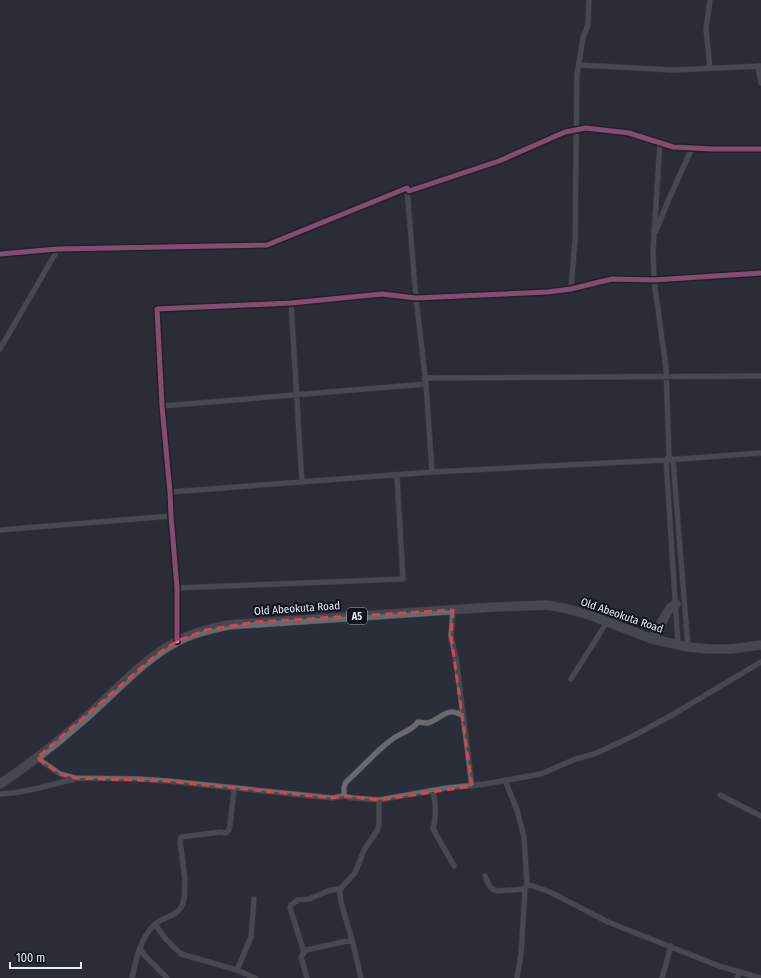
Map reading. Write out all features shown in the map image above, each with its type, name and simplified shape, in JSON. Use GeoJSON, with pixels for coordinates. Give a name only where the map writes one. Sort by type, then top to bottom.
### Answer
{"type":"FeatureCollection","features":[{"type":"Feature","properties":{"kind":"highway","name":"Old Abeokuta Road"},"geometry":{"type":"LineString","coordinates":[[0,784],[37,758],[84,719],[156,655],[177,641],[206,630],[228,625],[525,605],[547,605],[568,609],[652,639],[688,647],[709,649],[761,645]]}},
{"type":"Feature","properties":{"kind":"highway"},"geometry":{"type":"LineString","coordinates":[[652,639],[670,608],[680,605]]}},
{"type":"Feature","properties":{"kind":"street"},"geometry":{"type":"LineString","coordinates":[[571,289],[574,240],[577,75],[583,38],[588,25],[589,0]]}},
{"type":"Feature","properties":{"kind":"street"},"geometry":{"type":"LineString","coordinates":[[710,0],[706,29],[710,68]]}},
{"type":"Feature","properties":{"kind":"street"},"geometry":{"type":"LineString","coordinates":[[578,65],[657,70],[759,66],[761,83]]}},
{"type":"Feature","properties":{"kind":"street"},"geometry":{"type":"LineString","coordinates":[[0,254],[58,249],[267,245],[407,188],[409,190],[499,162],[565,132],[586,128],[619,131],[673,147],[713,150],[761,149]]}},
{"type":"Feature","properties":{"kind":"street"},"geometry":{"type":"LineString","coordinates":[[660,143],[654,237],[654,280],[666,377],[669,459],[680,605],[688,647]]}},
{"type":"Feature","properties":{"kind":"street"},"geometry":{"type":"LineString","coordinates":[[654,237],[668,201],[692,148]]}},
{"type":"Feature","properties":{"kind":"street"},"geometry":{"type":"LineString","coordinates":[[407,188],[416,298],[424,378],[426,384],[432,472]]}},
{"type":"Feature","properties":{"kind":"street"},"geometry":{"type":"LineString","coordinates":[[0,349],[58,249]]}},
{"type":"Feature","properties":{"kind":"street"},"geometry":{"type":"LineString","coordinates":[[177,641],[177,588],[162,406],[157,309],[291,303],[382,294],[416,298],[548,292],[571,289],[612,279],[654,280],[761,272]]}},
{"type":"Feature","properties":{"kind":"street"},"geometry":{"type":"LineString","coordinates":[[291,303],[302,483]]}},
{"type":"Feature","properties":{"kind":"street"},"geometry":{"type":"LineString","coordinates":[[424,378],[761,376]]}},
{"type":"Feature","properties":{"kind":"street"},"geometry":{"type":"LineString","coordinates":[[162,406],[426,384]]}},
{"type":"Feature","properties":{"kind":"street"},"geometry":{"type":"LineString","coordinates":[[170,492],[397,476],[432,472],[761,453]]}},
{"type":"Feature","properties":{"kind":"street"},"geometry":{"type":"LineString","coordinates":[[669,459],[680,605],[678,645]]}},
{"type":"Feature","properties":{"kind":"street"},"geometry":{"type":"LineString","coordinates":[[177,588],[404,579],[397,476]]}},
{"type":"Feature","properties":{"kind":"street"},"geometry":{"type":"LineString","coordinates":[[0,530],[171,516]]}},
{"type":"Feature","properties":{"kind":"street"},"geometry":{"type":"LineString","coordinates":[[453,610],[451,636],[456,658],[472,786]]}},
{"type":"Feature","properties":{"kind":"street"},"geometry":{"type":"LineString","coordinates":[[571,679],[607,622]]}},
{"type":"Feature","properties":{"kind":"street"},"geometry":{"type":"LineString","coordinates":[[37,758],[60,774],[75,778],[145,779],[332,798],[344,796],[378,800],[541,774],[573,760],[597,753],[672,714],[761,662]]}},
{"type":"Feature","properties":{"kind":"street"},"geometry":{"type":"LineString","coordinates":[[344,796],[344,787],[346,782],[390,741],[402,733],[414,729],[418,722],[427,723],[451,712],[458,712],[463,716]]}},
{"type":"Feature","properties":{"kind":"street"},"geometry":{"type":"LineString","coordinates":[[0,794],[47,786],[75,778]]}},
{"type":"Feature","properties":{"kind":"street"},"geometry":{"type":"LineString","coordinates":[[505,780],[517,810],[524,837],[527,884],[525,889],[521,955],[517,978]]}},
{"type":"Feature","properties":{"kind":"street"},"geometry":{"type":"LineString","coordinates":[[132,978],[134,965],[144,938],[155,924],[173,916],[179,911],[183,904],[185,895],[180,842],[181,837],[220,832],[226,833],[229,830],[230,825],[234,789]]}},
{"type":"Feature","properties":{"kind":"street"},"geometry":{"type":"LineString","coordinates":[[433,791],[436,808],[436,820],[433,829],[454,866]]}},
{"type":"Feature","properties":{"kind":"street"},"geometry":{"type":"LineString","coordinates":[[720,795],[761,816]]}},
{"type":"Feature","properties":{"kind":"street"},"geometry":{"type":"LineString","coordinates":[[304,952],[290,908],[291,905],[298,900],[309,899],[341,888],[355,872],[364,850],[377,831],[379,825],[378,800]]}},
{"type":"Feature","properties":{"kind":"street"},"geometry":{"type":"LineString","coordinates":[[485,876],[489,887],[493,890],[525,889]]}},
{"type":"Feature","properties":{"kind":"street"},"geometry":{"type":"LineString","coordinates":[[527,884],[550,892],[608,922],[719,966],[760,978]]}},
{"type":"Feature","properties":{"kind":"street"},"geometry":{"type":"LineString","coordinates":[[341,888],[341,902],[361,978]]}},
{"type":"Feature","properties":{"kind":"street"},"geometry":{"type":"LineString","coordinates":[[237,970],[251,937],[254,899]]}},
{"type":"Feature","properties":{"kind":"street"},"geometry":{"type":"LineString","coordinates":[[155,924],[165,938],[181,954],[237,970],[255,978]]}},
{"type":"Feature","properties":{"kind":"street"},"geometry":{"type":"LineString","coordinates":[[307,978],[301,957],[306,950],[352,940]]}},
{"type":"Feature","properties":{"kind":"street"},"geometry":{"type":"LineString","coordinates":[[662,978],[671,946]]}},
{"type":"Feature","properties":{"kind":"street"},"geometry":{"type":"LineString","coordinates":[[140,948],[144,955],[167,978]]}},
{"type":"Feature","properties":{"kind":"street"},"geometry":{"type":"LineString","coordinates":[[737,978],[740,972]]}},
{"type":"Feature","properties":{"kind":"highlighted area"},"geometry":{"type":"Polygon","coordinates":[[[453,610],[451,636],[472,786],[379,800],[344,796],[332,798],[168,781],[75,778],[60,774],[37,758],[156,655],[177,641],[206,630],[256,622],[453,610]]]}},
{"type":"Feature","properties":{"kind":"cycle path"},"geometry":{"type":"LineString","coordinates":[[0,254],[58,249],[267,245],[407,188],[409,191],[499,161],[565,132],[586,128],[629,133],[673,147],[761,149]]}},
{"type":"Feature","properties":{"kind":"cycle path"},"geometry":{"type":"LineString","coordinates":[[177,641],[177,588],[162,406],[157,309],[291,303],[382,294],[416,298],[548,292],[571,289],[612,279],[654,280],[761,273]]}}]}
